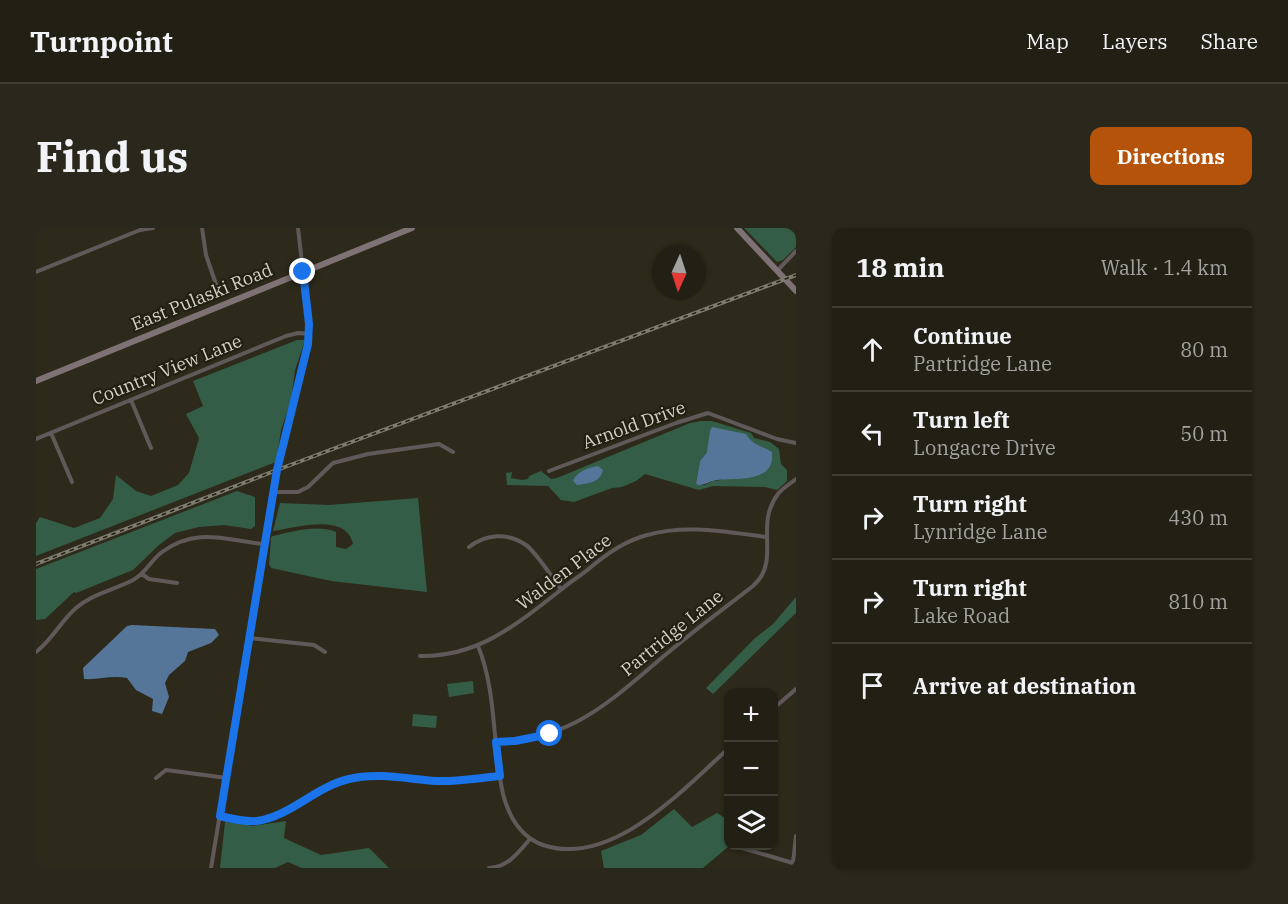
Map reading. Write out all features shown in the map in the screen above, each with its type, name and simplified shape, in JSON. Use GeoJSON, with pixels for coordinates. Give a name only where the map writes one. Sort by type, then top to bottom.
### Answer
{"type":"FeatureCollection","features":[{"type":"Feature","properties":{"kind":"main road","name":"East Pulaski Road"},"geometry":{"type":"LineString","coordinates":[[36,381],[412,228]]}},
{"type":"Feature","properties":{"kind":"main road"},"geometry":{"type":"LineString","coordinates":[[736,228],[796,291]]}},
{"type":"Feature","properties":{"kind":"street"},"geometry":{"type":"LineString","coordinates":[[36,272],[124,236],[153,228]]}},
{"type":"Feature","properties":{"kind":"street"},"geometry":{"type":"LineString","coordinates":[[202,228],[206,255],[220,296]]}},
{"type":"Feature","properties":{"kind":"street"},"geometry":{"type":"LineString","coordinates":[[211,868],[263,544],[310,334],[298,228]]}},
{"type":"Feature","properties":{"kind":"street"},"geometry":{"type":"LineString","coordinates":[[777,271],[796,251]]}},
{"type":"Feature","properties":{"kind":"street","name":"Country View Lane"},"geometry":{"type":"LineString","coordinates":[[36,439],[286,336],[298,333],[310,334]]}},
{"type":"Feature","properties":{"kind":"street"},"geometry":{"type":"LineString","coordinates":[[131,400],[151,448]]}},
{"type":"Feature","properties":{"kind":"street","name":"Arnold Drive"},"geometry":{"type":"LineString","coordinates":[[549,471],[708,413],[796,444]]}},
{"type":"Feature","properties":{"kind":"street"},"geometry":{"type":"LineString","coordinates":[[51,432],[72,482]]}},
{"type":"Feature","properties":{"kind":"street"},"geometry":{"type":"LineString","coordinates":[[273,492],[298,492],[308,487],[333,463],[368,454],[439,444],[453,452]]}},
{"type":"Feature","properties":{"kind":"street","name":"Partridge Lane"},"geometry":{"type":"LineString","coordinates":[[496,742],[550,734],[583,720],[753,586],[762,576],[766,563],[766,537],[771,506],[779,492],[796,479]]}},
{"type":"Feature","properties":{"kind":"street","name":"Walden Place"},"geometry":{"type":"LineString","coordinates":[[420,656],[451,654],[478,646],[503,633],[624,543],[646,535],[698,529],[766,537]]}},
{"type":"Feature","properties":{"kind":"street"},"geometry":{"type":"LineString","coordinates":[[469,547],[480,539],[500,536],[527,545],[561,590]]}},
{"type":"Feature","properties":{"kind":"street"},"geometry":{"type":"LineString","coordinates":[[36,652],[45,645],[63,620],[85,601],[142,574],[159,553],[178,541],[192,537],[219,537],[263,544]]}},
{"type":"Feature","properties":{"kind":"street"},"geometry":{"type":"LineString","coordinates":[[142,574],[149,579],[177,583]]}},
{"type":"Feature","properties":{"kind":"street"},"geometry":{"type":"LineString","coordinates":[[249,638],[314,645],[325,652]]}},
{"type":"Feature","properties":{"kind":"street"},"geometry":{"type":"LineString","coordinates":[[478,646],[488,674],[500,776],[507,807],[512,818],[530,839],[554,849],[574,850],[596,846],[621,836],[647,820],[671,801],[724,753]]}},
{"type":"Feature","properties":{"kind":"street"},"geometry":{"type":"LineString","coordinates":[[778,704],[796,688]]}},
{"type":"Feature","properties":{"kind":"street"},"geometry":{"type":"LineString","coordinates":[[156,778],[166,770],[227,778]]}},
{"type":"Feature","properties":{"kind":"street"},"geometry":{"type":"LineString","coordinates":[[220,816],[240,821],[256,821],[273,817],[328,786],[360,777],[459,781],[500,776]]}},
{"type":"Feature","properties":{"kind":"street"},"geometry":{"type":"LineString","coordinates":[[748,850],[794,866],[796,836]]}},
{"type":"Feature","properties":{"kind":"street"},"geometry":{"type":"LineString","coordinates":[[489,868],[504,865],[510,861],[530,839]]}},
{"type":"Feature","properties":{"kind":"green space"},"geometry":{"type":"Polygon","coordinates":[[[744,228],[796,228],[796,247],[783,260],[777,262],[744,228]]]}},
{"type":"Feature","properties":{"kind":"green space"},"geometry":{"type":"Polygon","coordinates":[[[297,340],[305,340],[295,370],[291,400],[281,430],[276,462],[36,556],[36,523],[40,517],[74,528],[100,518],[113,499],[116,475],[136,491],[151,496],[178,485],[189,473],[199,438],[186,414],[203,406],[193,381],[297,340]]]}},
{"type":"Feature","properties":{"kind":"green space"},"geometry":{"type":"Polygon","coordinates":[[[712,421],[751,433],[754,438],[770,442],[779,449],[781,464],[787,470],[787,481],[777,490],[765,487],[713,486],[699,490],[645,474],[622,487],[612,488],[574,502],[561,500],[548,486],[507,485],[506,473],[512,472],[511,478],[522,480],[541,471],[551,479],[557,478],[690,423],[712,421]],[[749,440],[707,452],[700,461],[696,482],[704,485],[721,480],[764,448],[749,440]]]}},
{"type":"Feature","properties":{"kind":"green space"},"geometry":{"type":"Polygon","coordinates":[[[237,491],[255,497],[255,526],[251,529],[224,525],[199,527],[175,533],[133,570],[74,592],[45,619],[36,620],[36,569],[237,491]]]}},
{"type":"Feature","properties":{"kind":"green space"},"geometry":{"type":"Polygon","coordinates":[[[418,498],[427,592],[331,581],[271,568],[269,564],[271,537],[273,536],[321,529],[336,532],[336,547],[346,549],[353,544],[348,534],[341,528],[331,525],[307,525],[273,531],[280,503],[329,505],[418,498]]]}},
{"type":"Feature","properties":{"kind":"green space"},"geometry":{"type":"Polygon","coordinates":[[[796,597],[796,613],[713,694],[706,688],[754,639],[773,624],[796,597]]]}},
{"type":"Feature","properties":{"kind":"green space"},"geometry":{"type":"Polygon","coordinates":[[[473,681],[474,693],[449,697],[447,684],[473,681]]]}},
{"type":"Feature","properties":{"kind":"green space"},"geometry":{"type":"Polygon","coordinates":[[[413,714],[437,716],[436,728],[412,726],[413,714]]]}},
{"type":"Feature","properties":{"kind":"green space"},"geometry":{"type":"Polygon","coordinates":[[[674,809],[692,827],[717,813],[724,817],[724,850],[703,868],[604,868],[601,851],[641,835],[674,809]]]}},
{"type":"Feature","properties":{"kind":"green space"},"geometry":{"type":"Polygon","coordinates":[[[286,821],[284,838],[321,855],[369,848],[389,868],[302,868],[288,862],[275,868],[220,868],[225,822],[253,826],[286,821]]]}},
{"type":"Feature","properties":{"kind":"water"},"geometry":{"type":"Polygon","coordinates":[[[712,427],[746,434],[754,443],[772,452],[772,462],[768,469],[754,477],[717,480],[698,485],[696,483],[700,461],[707,452],[712,427]]]}},
{"type":"Feature","properties":{"kind":"water"},"geometry":{"type":"Polygon","coordinates":[[[598,466],[603,470],[597,480],[577,485],[573,481],[580,472],[598,466]]]}},
{"type":"Feature","properties":{"kind":"water"},"geometry":{"type":"Polygon","coordinates":[[[127,626],[215,629],[219,635],[211,643],[188,652],[185,661],[169,675],[165,683],[169,697],[162,714],[152,711],[153,699],[136,690],[127,678],[84,679],[83,668],[127,626]]]}},
{"type":"Feature","properties":{"kind":"railway"},"geometry":{"type":"LineString","coordinates":[[36,564],[277,470],[796,275]]}},
{"type":"Feature","properties":{"kind":"route"},"geometry":{"type":"LineString","coordinates":[[303,272],[310,334],[277,470],[263,544],[220,816],[240,821],[256,821],[273,817],[328,786],[360,777],[459,781],[500,776],[496,742],[550,734]]}}]}
